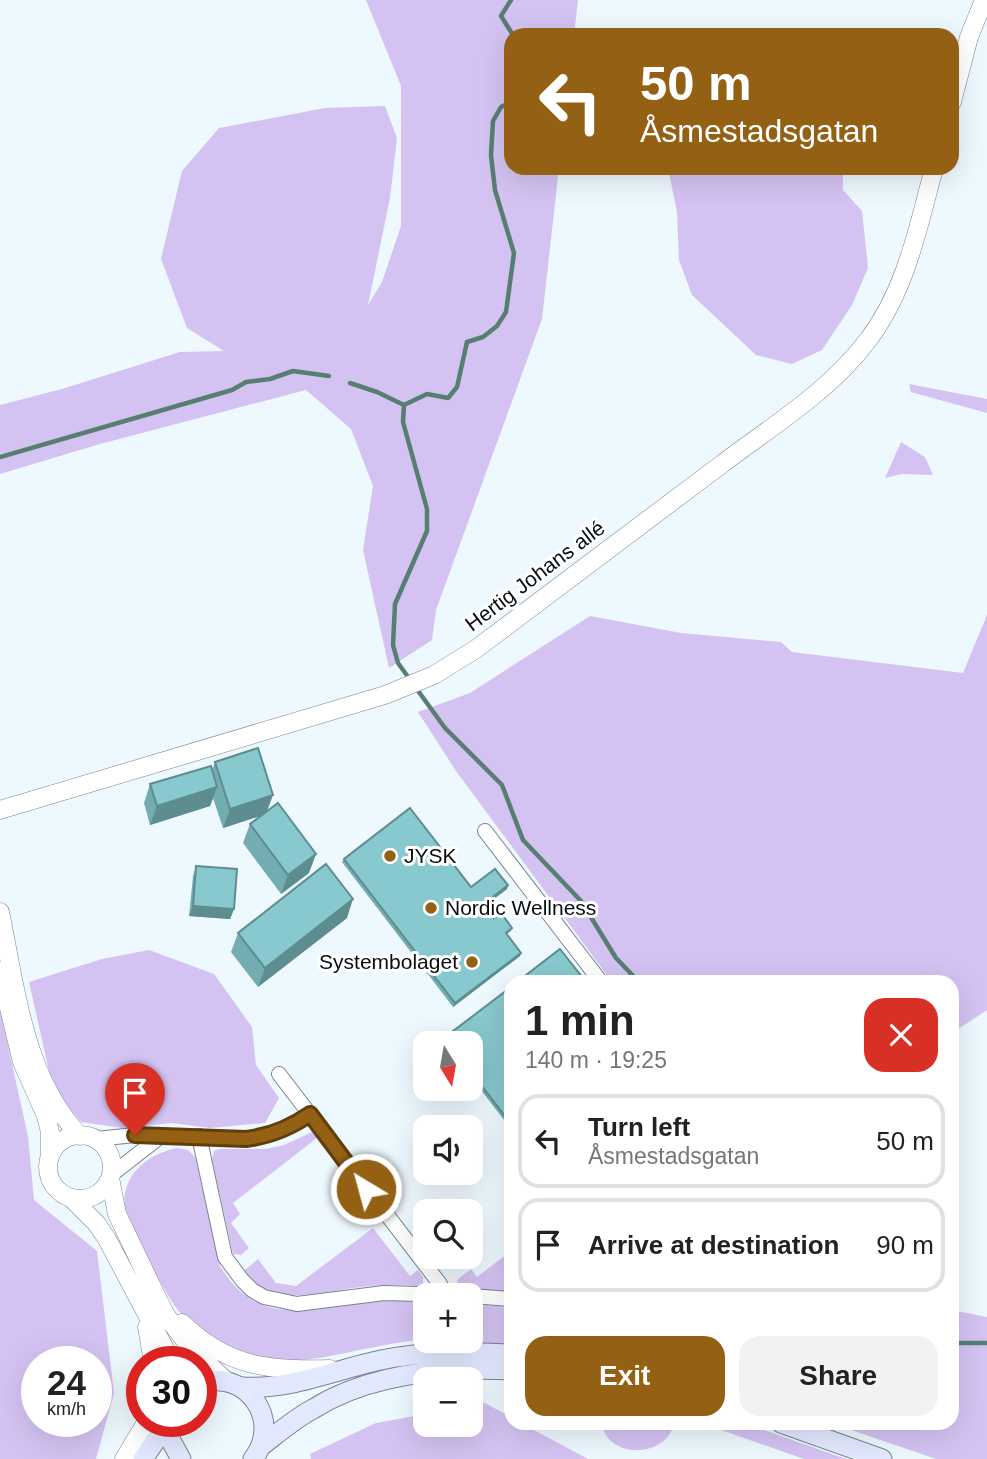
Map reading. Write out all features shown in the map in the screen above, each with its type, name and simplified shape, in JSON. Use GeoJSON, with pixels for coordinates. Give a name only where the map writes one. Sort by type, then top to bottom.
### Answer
{"type":"FeatureCollection","features":[{"type":"Feature","properties":{"kind":"main road"},"geometry":{"type":"LineString","coordinates":[[217,1383],[267,1388],[289,1386],[345,1368],[420,1354],[504,1354]]}},
{"type":"Feature","properties":{"kind":"main road"},"geometry":{"type":"LineString","coordinates":[[257,1454],[312,1409],[346,1391],[382,1380],[438,1371],[504,1370]]}},
{"type":"Feature","properties":{"kind":"main road"},"geometry":{"type":"LineString","coordinates":[[234,1384],[257,1401],[263,1416],[265,1430],[257,1454]]}},
{"type":"Feature","properties":{"kind":"main road"},"geometry":{"type":"LineString","coordinates":[[801,1430],[882,1459]]}},
{"type":"Feature","properties":{"kind":"main road"},"geometry":{"type":"LineString","coordinates":[[143,1459],[158,1437]]}},
{"type":"Feature","properties":{"kind":"main road"},"geometry":{"type":"LineString","coordinates":[[170,1437],[181,1459]]}},
{"type":"Feature","properties":{"kind":"street"},"geometry":{"type":"LineString","coordinates":[[959,75],[969,37],[984,0]]}},
{"type":"Feature","properties":{"kind":"street","name":"Hertig Johans allé"},"geometry":{"type":"LineString","coordinates":[[0,810],[395,692],[434,675],[476,649],[766,431],[844,369],[869,340],[903,279],[932,175]]}},
{"type":"Feature","properties":{"kind":"street"},"geometry":{"type":"LineString","coordinates":[[485,831],[596,975]]}},
{"type":"Feature","properties":{"kind":"street"},"geometry":{"type":"LineString","coordinates":[[0,912],[26,1029],[51,1099],[64,1120],[104,1146],[110,1156],[117,1214],[154,1287],[164,1314],[176,1332],[234,1384]]}},
{"type":"Feature","properties":{"kind":"street"},"geometry":{"type":"LineString","coordinates":[[0,971],[22,1062],[46,1116],[50,1132],[51,1178],[58,1189],[97,1224],[163,1346]]}},
{"type":"Feature","properties":{"kind":"street"},"geometry":{"type":"LineString","coordinates":[[279,1074],[439,1283]]}},
{"type":"Feature","properties":{"kind":"street"},"geometry":{"type":"LineString","coordinates":[[50,1157],[62,1142],[88,1138],[135,1135],[261,1137],[290,1127],[310,1114]]}},
{"type":"Feature","properties":{"kind":"street"},"geometry":{"type":"LineString","coordinates":[[70,1197],[82,1199],[94,1196],[104,1188],[111,1177],[161,1136]]}},
{"type":"Feature","properties":{"kind":"street"},"geometry":{"type":"LineString","coordinates":[[199,1136],[225,1257],[252,1290],[264,1297],[297,1304],[384,1293],[413,1293]]}},
{"type":"Feature","properties":{"kind":"street"},"geometry":{"type":"LineString","coordinates":[[154,1287],[191,1332],[223,1355],[259,1367],[309,1370],[345,1368]]}},
{"type":"Feature","properties":{"kind":"street"},"geometry":{"type":"LineString","coordinates":[[483,1297],[504,1298]]}},
{"type":"Feature","properties":{"kind":"street"},"geometry":{"type":"LineString","coordinates":[[143,1309],[150,1346]]}},
{"type":"Feature","properties":{"kind":"street"},"geometry":{"type":"LineString","coordinates":[[124,1459],[137,1437]]}},
{"type":"Feature","properties":{"kind":"shaded area"},"geometry":{"type":"Polygon","coordinates":[[[366,0],[578,0],[575,28],[504,28],[504,175],[558,175],[542,319],[436,610],[432,640],[389,668],[363,550],[373,486],[351,429],[306,390],[100,444],[0,474],[0,405],[62,389],[180,352],[224,351],[187,328],[161,259],[182,171],[219,128],[325,108],[385,106],[397,138],[390,198],[368,305],[382,282],[401,226],[401,86],[366,0]]]}},
{"type":"Feature","properties":{"kind":"shaded area"},"geometry":{"type":"Polygon","coordinates":[[[669,175],[843,175],[843,190],[862,211],[868,268],[852,305],[822,350],[792,364],[756,355],[692,295],[679,260],[677,212],[669,175]]]}},
{"type":"Feature","properties":{"kind":"shaded area"},"geometry":{"type":"Polygon","coordinates":[[[909,384],[987,399],[987,413],[911,392],[909,384]]]}},
{"type":"Feature","properties":{"kind":"shaded area"},"geometry":{"type":"Polygon","coordinates":[[[901,442],[925,457],[933,475],[902,474],[885,478],[901,442]]]}},
{"type":"Feature","properties":{"kind":"shaded area"},"geometry":{"type":"Polygon","coordinates":[[[987,615],[987,1010],[959,1028],[959,975],[607,975],[456,771],[418,712],[470,693],[590,616],[681,633],[781,642],[792,652],[963,673],[987,615]]]}},
{"type":"Feature","properties":{"kind":"shaded area"},"geometry":{"type":"Polygon","coordinates":[[[149,950],[214,974],[252,1027],[256,1065],[279,1098],[265,1123],[210,1128],[172,1123],[122,1128],[81,1122],[53,1089],[29,982],[102,959],[149,950]]]}},
{"type":"Feature","properties":{"kind":"shaded area"},"geometry":{"type":"Polygon","coordinates":[[[0,1010],[28,1136],[34,1200],[97,1251],[108,1346],[21,1346],[21,1437],[102,1437],[96,1459],[0,1459],[0,1010]]]}},
{"type":"Feature","properties":{"kind":"shaded area"},"geometry":{"type":"Polygon","coordinates":[[[312,1132],[317,1138],[233,1203],[240,1214],[231,1223],[249,1248],[241,1255],[233,1254],[212,1159],[214,1151],[266,1149],[284,1145],[312,1132]]]}},
{"type":"Feature","properties":{"kind":"shaded area"},"geometry":{"type":"Polygon","coordinates":[[[178,1148],[188,1150],[195,1157],[220,1266],[234,1285],[249,1298],[282,1310],[368,1301],[413,1301],[413,1341],[307,1360],[262,1360],[236,1353],[191,1324],[179,1312],[165,1290],[136,1239],[125,1209],[127,1186],[138,1168],[156,1155],[178,1148]]]}},
{"type":"Feature","properties":{"kind":"shaded area"},"geometry":{"type":"Polygon","coordinates":[[[373,1228],[410,1276],[418,1270],[423,1277],[423,1283],[413,1283],[413,1286],[369,1286],[295,1295],[281,1294],[256,1284],[245,1270],[258,1259],[276,1283],[296,1286],[373,1228]]]}},
{"type":"Feature","properties":{"kind":"shaded area"},"geometry":{"type":"Polygon","coordinates":[[[504,1256],[504,1291],[483,1290],[483,1283],[458,1283],[457,1280],[471,1269],[477,1277],[504,1256]]]}},
{"type":"Feature","properties":{"kind":"shaded area"},"geometry":{"type":"Polygon","coordinates":[[[483,1305],[504,1306],[504,1346],[483,1344],[483,1305]]]}},
{"type":"Feature","properties":{"kind":"shaded area"},"geometry":{"type":"Polygon","coordinates":[[[959,1311],[987,1317],[987,1459],[936,1459],[851,1430],[959,1430],[959,1311]]]}},
{"type":"Feature","properties":{"kind":"shaded area"},"geometry":{"type":"Polygon","coordinates":[[[485,1403],[504,1413],[504,1430],[534,1430],[588,1459],[311,1459],[310,1454],[376,1423],[413,1416],[413,1437],[483,1437],[485,1403]]]}},
{"type":"Feature","properties":{"kind":"shaded area"},"geometry":{"type":"Polygon","coordinates":[[[604,1430],[671,1430],[660,1444],[649,1449],[636,1450],[614,1443],[604,1430]]]}},
{"type":"Feature","properties":{"kind":"shaded area"},"geometry":{"type":"Polygon","coordinates":[[[721,1430],[764,1430],[846,1459],[804,1459],[721,1430]]]}},
{"type":"Feature","properties":{"kind":"building"},"geometry":{"type":"Polygon","coordinates":[[[258,748],[273,795],[230,809],[215,762],[258,748]]]}},
{"type":"Feature","properties":{"kind":"building"},"geometry":{"type":"Polygon","coordinates":[[[211,766],[217,787],[157,806],[150,784],[211,766]]]}},
{"type":"Feature","properties":{"kind":"building"},"geometry":{"type":"Polygon","coordinates":[[[278,803],[316,854],[288,875],[250,824],[278,803]]]}},
{"type":"Feature","properties":{"kind":"building"},"geometry":{"type":"Polygon","coordinates":[[[410,808],[471,887],[495,869],[508,885],[484,904],[494,918],[501,913],[512,928],[506,933],[521,953],[455,1003],[344,859],[410,808]]]}},
{"type":"Feature","properties":{"kind":"building"},"geometry":{"type":"Polygon","coordinates":[[[326,864],[353,899],[265,968],[238,933],[326,864]]]}},
{"type":"Feature","properties":{"kind":"building"},"geometry":{"type":"Polygon","coordinates":[[[196,866],[237,869],[234,909],[193,906],[196,866]]]}},
{"type":"Feature","properties":{"kind":"building"},"geometry":{"type":"Polygon","coordinates":[[[560,949],[580,975],[526,975],[560,949]]]}},
{"type":"Feature","properties":{"kind":"building"},"geometry":{"type":"Polygon","coordinates":[[[504,992],[504,1115],[483,1088],[483,1031],[453,1031],[504,992]]]}},
{"type":"Feature","properties":{"kind":"waterway"},"geometry":{"type":"LineString","coordinates":[[509,28],[501,16],[511,0]]}},
{"type":"Feature","properties":{"kind":"waterway"},"geometry":{"type":"LineString","coordinates":[[411,681],[398,663],[393,645],[395,604],[427,531],[427,509],[403,422],[404,405],[427,394],[448,398],[457,387],[467,342],[483,337],[497,326],[506,312],[514,253],[495,190],[491,155],[493,121],[504,106]]}},
{"type":"Feature","properties":{"kind":"waterway"},"geometry":{"type":"LineString","coordinates":[[0,457],[232,390],[246,382],[270,379],[293,371],[329,376]]}},
{"type":"Feature","properties":{"kind":"waterway"},"geometry":{"type":"LineString","coordinates":[[350,383],[404,405]]}},
{"type":"Feature","properties":{"kind":"waterway"},"geometry":{"type":"LineString","coordinates":[[416,688],[445,728],[502,785],[523,840],[581,901],[616,958],[632,975]]}},
{"type":"Feature","properties":{"kind":"waterway"},"geometry":{"type":"LineString","coordinates":[[959,1343],[987,1343]]}},
{"type":"Feature","properties":{"kind":"place","name":"JYSK"},"geometry":{"type":"Point","coordinates":[390,856]}},
{"type":"Feature","properties":{"kind":"place","name":"Nordic Wellness"},"geometry":{"type":"Point","coordinates":[431,908]}},
{"type":"Feature","properties":{"kind":"place","name":"Systembolaget"},"geometry":{"type":"Point","coordinates":[472,962]}},
{"type":"Feature","properties":{"kind":"route"},"geometry":{"type":"LineString","coordinates":[[135,1135],[246,1139],[290,1127],[310,1114],[366,1189]]}}]}
